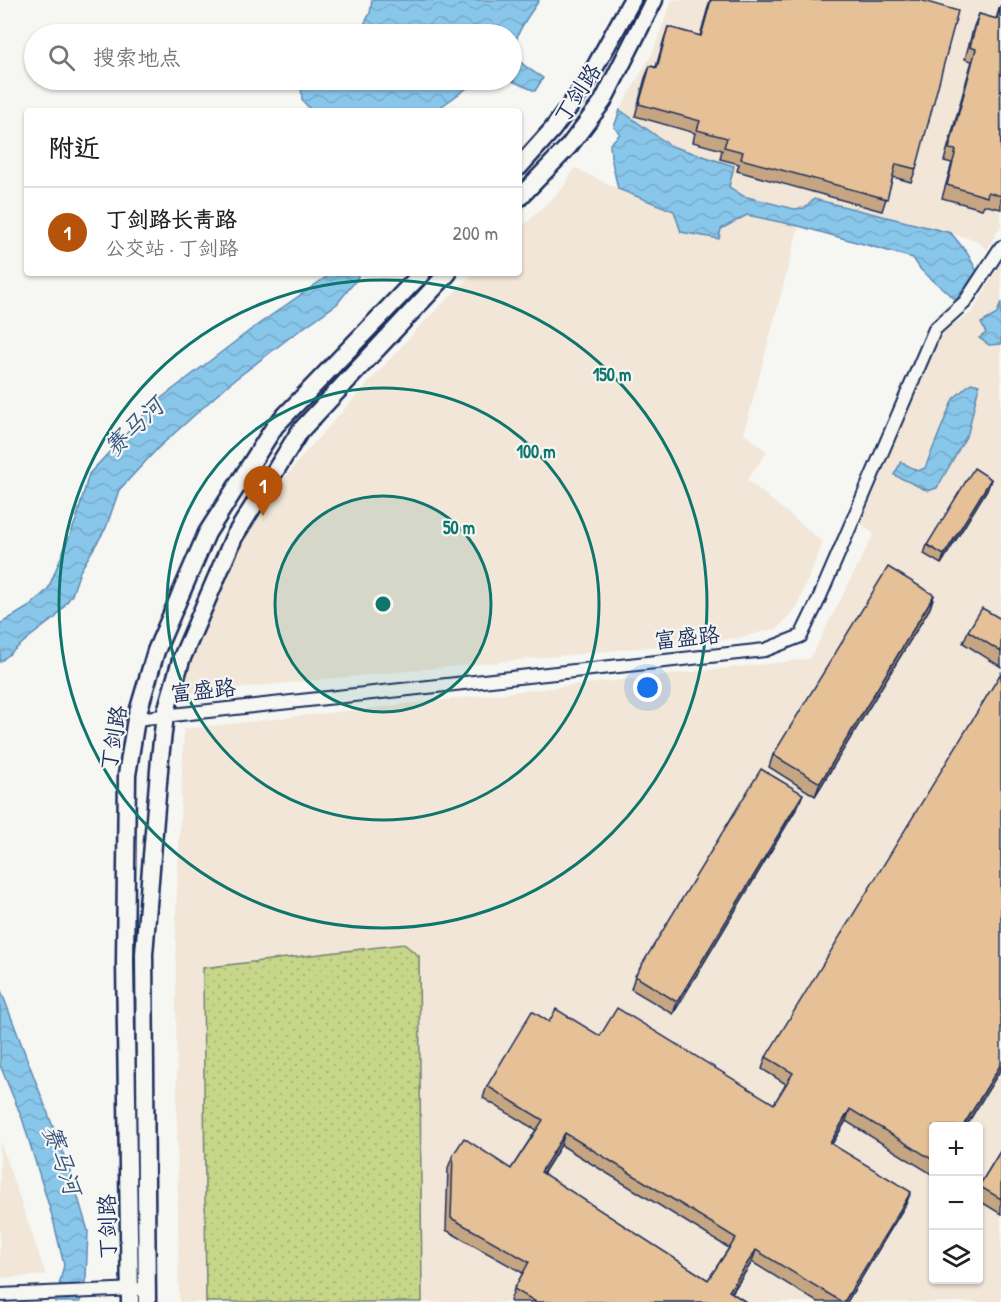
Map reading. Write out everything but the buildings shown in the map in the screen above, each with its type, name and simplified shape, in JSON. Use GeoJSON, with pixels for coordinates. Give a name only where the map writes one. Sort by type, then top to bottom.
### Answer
{"type":"FeatureCollection","features":[{"type":"Feature","properties":{"kind":"main road","name":"丁剑路"},"geometry":{"type":"LineString","coordinates":[[522,164],[552,130],[584,87],[632,0]]}},
{"type":"Feature","properties":{"kind":"main road","name":"丁剑路"},"geometry":{"type":"LineString","coordinates":[[522,195],[569,146],[603,101],[654,0]]}},
{"type":"Feature","properties":{"kind":"main road","name":"丁剑路"},"geometry":{"type":"LineString","coordinates":[[138,1296],[126,915],[127,775],[136,719],[156,651],[207,533],[275,426],[419,276]]}},
{"type":"Feature","properties":{"kind":"main road","name":"丁剑路"},"geometry":{"type":"LineString","coordinates":[[138,1296],[144,954],[165,715],[181,660],[234,537],[300,431],[445,276]]}},
{"type":"Feature","properties":{"kind":"street","name":"富盛路"},"geometry":{"type":"LineString","coordinates":[[136,719],[765,650],[801,636],[935,329],[965,302],[1001,247]]}},
{"type":"Feature","properties":{"kind":"street"},"geometry":{"type":"LineString","coordinates":[[0,1295],[103,1290],[138,1296]]}},
{"type":"Feature","properties":{"kind":"shaded area"},"geometry":{"type":"Polygon","coordinates":[[[672,0],[1001,0],[1001,225],[987,250],[976,240],[814,199],[805,208],[794,209],[743,196],[729,187],[733,166],[671,146],[620,110],[653,52],[672,0]]]}},
{"type":"Feature","properties":{"kind":"shaded area"},"geometry":{"type":"Polygon","coordinates":[[[575,168],[618,189],[720,229],[747,215],[799,226],[744,433],[767,452],[747,480],[823,542],[796,608],[778,628],[737,638],[188,693],[183,681],[218,592],[260,511],[303,455],[421,325],[471,276],[522,276],[522,227],[563,188],[575,168]]]}},
{"type":"Feature","properties":{"kind":"shaded area"},"geometry":{"type":"Polygon","coordinates":[[[1001,262],[1001,1302],[179,1302],[176,916],[184,729],[810,659],[874,534],[859,522],[939,332],[972,313],[1001,262]]]}},
{"type":"Feature","properties":{"kind":"shaded area"},"geometry":{"type":"Polygon","coordinates":[[[0,1142],[46,1275],[0,1278],[0,1142]]]}},
{"type":"Feature","properties":{"kind":"green space"},"geometry":{"type":"Polygon","coordinates":[[[404,944],[419,956],[422,1302],[206,1302],[203,968],[404,944]]]}},
{"type":"Feature","properties":{"kind":"water"},"geometry":{"type":"Polygon","coordinates":[[[372,0],[539,0],[522,26],[364,24],[370,13],[372,0]]]}},
{"type":"Feature","properties":{"kind":"water"},"geometry":{"type":"Polygon","coordinates":[[[522,63],[543,78],[535,91],[522,85],[522,63]]]}},
{"type":"Feature","properties":{"kind":"water"},"geometry":{"type":"Polygon","coordinates":[[[301,90],[464,90],[439,108],[309,108],[302,100],[301,90]]]}},
{"type":"Feature","properties":{"kind":"water"},"geometry":{"type":"Polygon","coordinates":[[[620,110],[671,146],[734,166],[729,187],[743,196],[794,209],[805,208],[814,199],[951,233],[967,253],[977,271],[956,300],[921,270],[913,258],[799,226],[747,215],[721,229],[719,239],[681,232],[674,211],[618,189],[610,144],[620,134],[614,127],[620,110]]]}},
{"type":"Feature","properties":{"kind":"water","name":"赛马河"},"geometry":{"type":"Polygon","coordinates":[[[328,276],[358,276],[337,304],[229,384],[158,448],[119,490],[106,528],[80,571],[72,595],[56,617],[0,662],[0,624],[30,606],[48,589],[76,520],[89,474],[156,402],[253,328],[328,276]]]}},
{"type":"Feature","properties":{"kind":"water"},"geometry":{"type":"Polygon","coordinates":[[[1001,302],[1001,344],[989,345],[979,338],[986,333],[981,323],[997,314],[1001,302]]]}},
{"type":"Feature","properties":{"kind":"water"},"geometry":{"type":"Polygon","coordinates":[[[971,383],[979,385],[968,433],[937,488],[928,491],[894,475],[901,462],[918,471],[925,468],[953,399],[971,383]]]}},
{"type":"Feature","properties":{"kind":"water","name":"赛马河"},"geometry":{"type":"Polygon","coordinates":[[[0,988],[71,1174],[88,1231],[86,1278],[80,1302],[55,1302],[64,1265],[53,1219],[22,1118],[0,1065],[0,988]]]}},
{"type":"Feature","properties":{"kind":"place","name":"丁剑路长青路"},"geometry":{"type":"Point","coordinates":[263,516]}}]}
